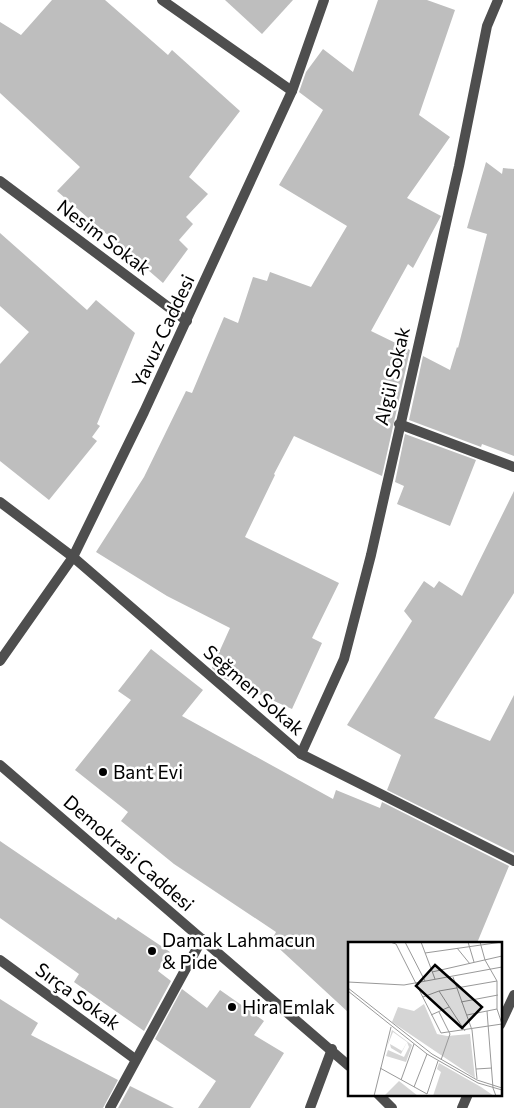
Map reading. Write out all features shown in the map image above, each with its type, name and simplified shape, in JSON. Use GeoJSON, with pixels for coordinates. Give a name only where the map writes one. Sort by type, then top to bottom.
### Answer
{"type":"FeatureCollection","features":[{"type":"Feature","properties":{"kind":"street"},"geometry":{"type":"LineString","coordinates":[[162,0],[292,90]]}},
{"type":"Feature","properties":{"kind":"street","name":"Yavuz Caddesi"},"geometry":{"type":"LineString","coordinates":[[0,661],[73,557],[187,321],[292,90],[324,0]]}},
{"type":"Feature","properties":{"kind":"street","name":"Algül Sokak"},"geometry":{"type":"LineString","coordinates":[[301,754],[344,660],[371,555],[458,166],[487,26],[498,0]]}},
{"type":"Feature","properties":{"kind":"street","name":"Nesim Sokak"},"geometry":{"type":"LineString","coordinates":[[0,181],[187,321]]}},
{"type":"Feature","properties":{"kind":"street"},"geometry":{"type":"LineString","coordinates":[[399,424],[514,467]]}},
{"type":"Feature","properties":{"kind":"street","name":"Seğmen Sokak"},"geometry":{"type":"LineString","coordinates":[[0,502],[73,557],[301,754],[514,861]]}},
{"type":"Feature","properties":{"kind":"street","name":"Demokrasi Caddesi"},"geometry":{"type":"LineString","coordinates":[[0,765],[348,1065]]}},
{"type":"Feature","properties":{"kind":"street"},"geometry":{"type":"LineString","coordinates":[[110,1108],[202,939]]}},
{"type":"Feature","properties":{"kind":"street","name":"Sırça Sokak"},"geometry":{"type":"LineString","coordinates":[[0,960],[135,1059]]}},
{"type":"Feature","properties":{"kind":"street"},"geometry":{"type":"LineString","coordinates":[[502,1021],[514,996]]}},
{"type":"Feature","properties":{"kind":"street"},"geometry":{"type":"LineString","coordinates":[[310,1108],[332,1050]]}},
{"type":"Feature","properties":{"kind":"street"},"geometry":{"type":"LineString","coordinates":[[380,1096],[392,1108]]}},
{"type":"Feature","properties":{"kind":"street"},"geometry":{"type":"LineString","coordinates":[[462,1108],[467,1096]]}},
{"type":"Feature","properties":{"kind":"building"},"geometry":{"type":"Polygon","coordinates":[[[52,0],[105,0],[168,55],[172,50],[240,111],[189,177],[208,194],[186,217],[193,224],[179,240],[188,249],[163,283],[57,191],[80,167],[0,93],[0,22],[21,35],[52,0]]]}},
{"type":"Feature","properties":{"kind":"building"},"geometry":{"type":"Polygon","coordinates":[[[225,0],[293,0],[262,34],[225,0]]]}},
{"type":"Feature","properties":{"kind":"building"},"geometry":{"type":"Polygon","coordinates":[[[378,0],[427,0],[455,10],[419,115],[450,137],[407,198],[441,216],[413,268],[408,264],[371,331],[410,350],[382,476],[294,436],[245,537],[339,583],[312,638],[322,643],[292,709],[223,678],[212,668],[230,628],[167,596],[96,552],[144,477],[186,391],[192,393],[224,317],[238,323],[253,277],[267,281],[270,272],[311,287],[347,226],[279,185],[323,110],[299,92],[306,72],[323,49],[353,72],[378,0]]]}},
{"type":"Feature","properties":{"kind":"building"},"geometry":{"type":"Polygon","coordinates":[[[486,162],[502,174],[503,168],[514,169],[514,456],[482,444],[481,447],[409,420],[423,356],[450,370],[458,348],[487,234],[467,228],[486,162]]]}},
{"type":"Feature","properties":{"kind":"building"},"geometry":{"type":"Polygon","coordinates":[[[0,233],[87,310],[96,300],[135,333],[97,424],[100,426],[92,437],[97,441],[49,500],[0,461],[0,364],[29,332],[0,306],[0,233]]]}},
{"type":"Feature","properties":{"kind":"building"},"geometry":{"type":"Polygon","coordinates":[[[405,434],[476,460],[450,526],[397,504],[404,486],[395,482],[405,434]]]}},
{"type":"Feature","properties":{"kind":"building"},"geometry":{"type":"Polygon","coordinates":[[[514,491],[514,593],[434,718],[490,741],[514,695],[514,853],[387,790],[401,755],[347,725],[412,621],[404,611],[424,581],[434,588],[439,581],[462,596],[514,491]]]}},
{"type":"Feature","properties":{"kind":"building"},"geometry":{"type":"Polygon","coordinates":[[[151,649],[203,690],[182,716],[333,799],[336,790],[380,808],[382,802],[509,866],[477,942],[348,942],[348,1012],[271,941],[276,932],[174,864],[121,821],[128,812],[75,770],[131,700],[118,691],[151,649]]]}},
{"type":"Feature","properties":{"kind":"building"},"geometry":{"type":"Polygon","coordinates":[[[0,841],[116,920],[118,917],[170,952],[158,971],[171,981],[144,1031],[74,982],[79,974],[0,918],[0,841]]]}},
{"type":"Feature","properties":{"kind":"building"},"geometry":{"type":"Polygon","coordinates":[[[182,989],[207,1008],[220,990],[264,1021],[254,1035],[284,1053],[250,1108],[198,1108],[216,1081],[155,1039],[182,989]]]}},
{"type":"Feature","properties":{"kind":"building"},"geometry":{"type":"Polygon","coordinates":[[[0,999],[38,1023],[31,1035],[118,1080],[103,1108],[0,1108],[0,999]]]}},
{"type":"Feature","properties":{"kind":"building"},"geometry":{"type":"Polygon","coordinates":[[[130,1086],[174,1108],[118,1108],[130,1086]]]}},
{"type":"Feature","properties":{"kind":"place","name":"Bant Evi"},"geometry":{"type":"Point","coordinates":[103,772]}},
{"type":"Feature","properties":{"kind":"place","name":"Damak Lahmacun & Pide"},"geometry":{"type":"Point","coordinates":[152,951]}},
{"type":"Feature","properties":{"kind":"place","name":"Hira Emlak"},"geometry":{"type":"Point","coordinates":[232,1007]}}]}
